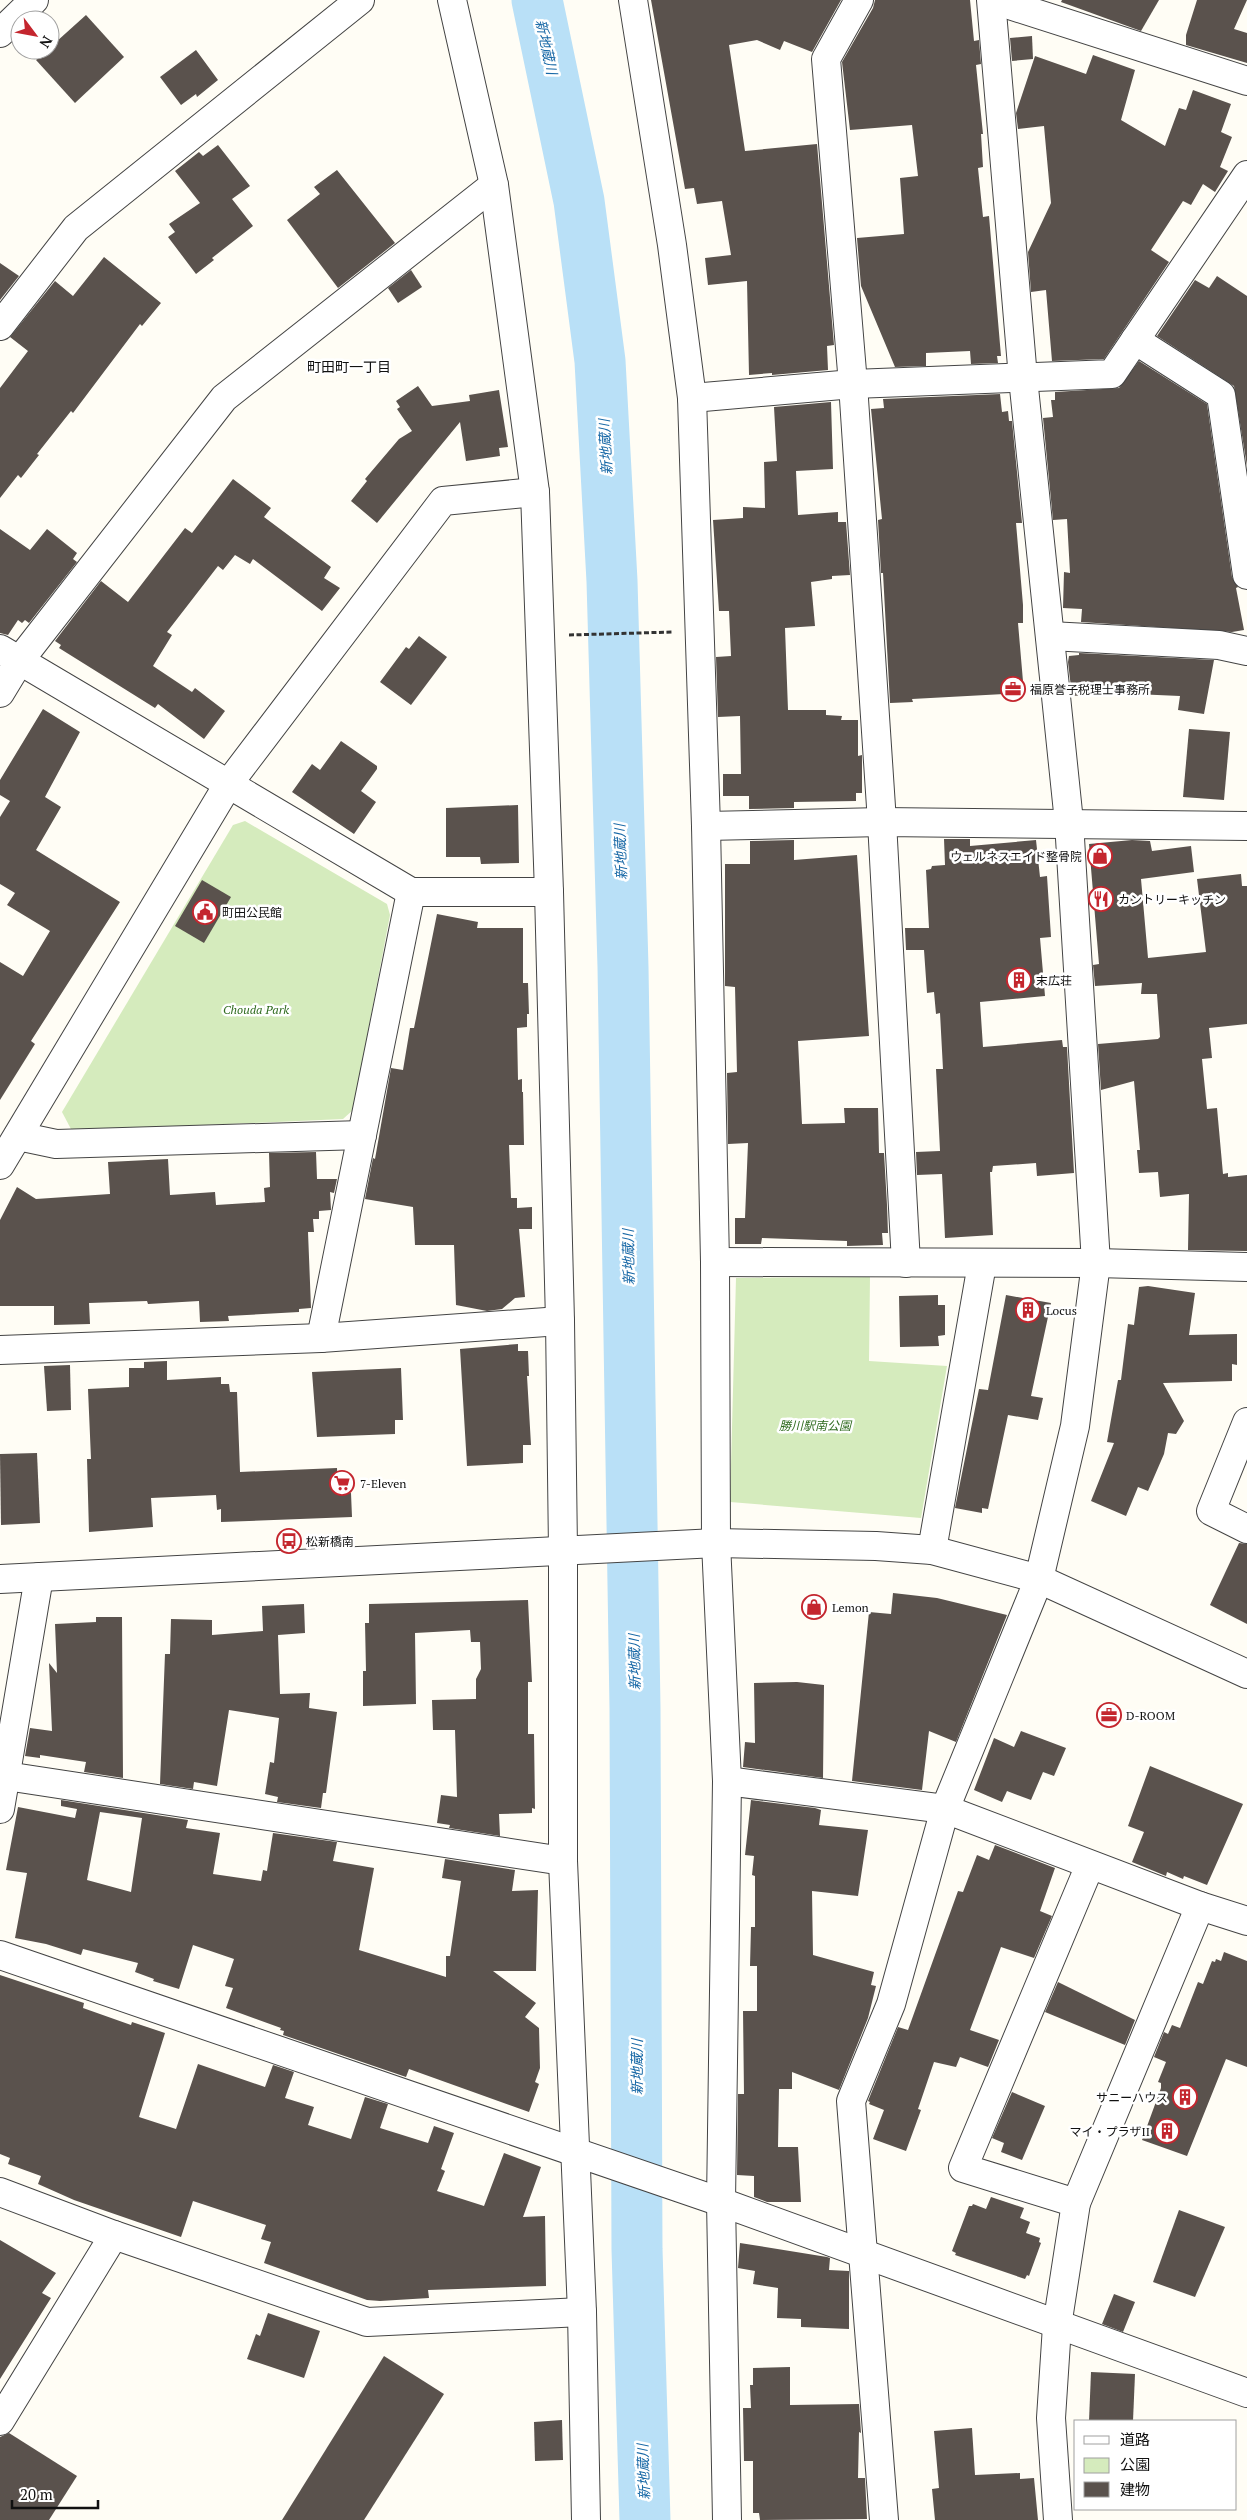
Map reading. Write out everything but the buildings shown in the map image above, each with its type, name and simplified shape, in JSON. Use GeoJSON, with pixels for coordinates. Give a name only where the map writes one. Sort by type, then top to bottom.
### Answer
{"type":"FeatureCollection","features":[{"type":"Feature","properties":{"kind":"street"},"geometry":{"type":"LineString","coordinates":[[0,326],[76,228],[360,0]]}},
{"type":"Feature","properties":{"kind":"street"},"geometry":{"type":"LineString","coordinates":[[452,0],[494,186],[535,492],[549,892],[560,1321],[564,1550],[563,1861],[586,2156],[582,2312],[586,2520]]}},
{"type":"Feature","properties":{"kind":"street"},"geometry":{"type":"LineString","coordinates":[[633,0],[672,245],[692,398],[706,826],[715,1262],[715,1543],[727,1781],[721,2202],[727,2520]]}},
{"type":"Feature","properties":{"kind":"street"},"geometry":{"type":"LineString","coordinates":[[859,0],[826,59],[853,384],[882,822],[906,1263]]}},
{"type":"Feature","properties":{"kind":"street"},"geometry":{"type":"LineString","coordinates":[[884,2520],[851,2101],[891,2004],[945,1808],[1039,1579],[1075,1426],[1096,1263],[1069,822],[1023,378],[992,0],[1247,81]]}},
{"type":"Feature","properties":{"kind":"street"},"geometry":{"type":"LineString","coordinates":[[0,33],[28,3]]}},
{"type":"Feature","properties":{"kind":"street"},"geometry":{"type":"LineString","coordinates":[[692,398],[853,384],[1112,374],[1247,175]]}},
{"type":"Feature","properties":{"kind":"street"},"geometry":{"type":"LineString","coordinates":[[0,693],[10,654],[224,398],[494,186]]}},
{"type":"Feature","properties":{"kind":"street"},"geometry":{"type":"LineString","coordinates":[[1135,340],[1221,395],[1247,575]]}},
{"type":"Feature","properties":{"kind":"street"},"geometry":{"type":"LineString","coordinates":[[0,1164],[229,784],[443,501],[535,492]]}},
{"type":"Feature","properties":{"kind":"street"},"geometry":{"type":"LineString","coordinates":[[1050,636],[1219,645],[1247,651]]}},
{"type":"Feature","properties":{"kind":"street"},"geometry":{"type":"LineString","coordinates":[[10,654],[411,892],[549,892]]}},
{"type":"Feature","properties":{"kind":"street"},"geometry":{"type":"LineString","coordinates":[[706,826],[882,822],[1069,822],[1247,826]]}},
{"type":"Feature","properties":{"kind":"street"},"geometry":{"type":"LineString","coordinates":[[321,1338],[411,892]]}},
{"type":"Feature","properties":{"kind":"street"},"geometry":{"type":"LineString","coordinates":[[18,1136],[56,1144],[362,1135]]}},
{"type":"Feature","properties":{"kind":"street"},"geometry":{"type":"LineString","coordinates":[[715,1262],[1096,1263],[1247,1267]]}},
{"type":"Feature","properties":{"kind":"street"},"geometry":{"type":"LineString","coordinates":[[932,1550],[982,1264]]}},
{"type":"Feature","properties":{"kind":"street"},"geometry":{"type":"LineString","coordinates":[[0,1350],[321,1338],[560,1321]]}},
{"type":"Feature","properties":{"kind":"street"},"geometry":{"type":"LineString","coordinates":[[1247,1422],[1210,1511],[1247,1529]]}},
{"type":"Feature","properties":{"kind":"street"},"geometry":{"type":"LineString","coordinates":[[0,1579],[715,1543],[876,1546],[932,1550],[1039,1579],[1247,1674]]}},
{"type":"Feature","properties":{"kind":"street"},"geometry":{"type":"LineString","coordinates":[[0,1809],[39,1577]]}},
{"type":"Feature","properties":{"kind":"street"},"geometry":{"type":"LineString","coordinates":[[6,1776],[563,1861]]}},
{"type":"Feature","properties":{"kind":"street"},"geometry":{"type":"LineString","coordinates":[[727,1781],[945,1808],[1090,1865],[1200,1906],[1247,1921]]}},
{"type":"Feature","properties":{"kind":"street"},"geometry":{"type":"LineString","coordinates":[[1076,2203],[963,2168],[1090,1865]]}},
{"type":"Feature","properties":{"kind":"street"},"geometry":{"type":"LineString","coordinates":[[1058,2520],[1051,2418],[1058,2326],[1076,2203],[1200,1906]]}},
{"type":"Feature","properties":{"kind":"street"},"geometry":{"type":"LineString","coordinates":[[0,1955],[721,2202],[1058,2326],[1247,2393]]}},
{"type":"Feature","properties":{"kind":"street"},"geometry":{"type":"LineString","coordinates":[[0,2192],[114,2235],[367,2322],[582,2312]]}},
{"type":"Feature","properties":{"kind":"street"},"geometry":{"type":"LineString","coordinates":[[0,2421],[114,2235]]}},
{"type":"Feature","properties":{"kind":"path"},"geometry":{"type":"LineString","coordinates":[[571,635],[681,631]]}},
{"type":"Feature","properties":{"kind":"green space","name":"Chouda Park"},"geometry":{"type":"Polygon","coordinates":[[[245,821],[387,904],[390,915],[353,1110],[343,1119],[72,1131],[62,1112],[233,825],[245,821]]]}},
{"type":"Feature","properties":{"kind":"green space","name":"勝川駅南公園"},"geometry":{"type":"Polygon","coordinates":[[[870,1277],[869,1361],[947,1366],[921,1518],[730,1502],[736,1278],[870,1277]]]}},
{"type":"Feature","properties":{"kind":"waterway","name":"新地蔵川"},"geometry":{"type":"LineString","coordinates":[[537,0],[579,201],[600,361],[612,581],[623,967],[635,1708],[637,2249],[645,2520]]}},
{"type":"Feature","properties":{"kind":"place","name":"福原誉子税理士事務所"},"geometry":{"type":"Point","coordinates":[1013,689]}},
{"type":"Feature","properties":{"kind":"place","name":"ウェルネスエイド整骨院"},"geometry":{"type":"Point","coordinates":[1100,856]}},
{"type":"Feature","properties":{"kind":"place","name":"カントリーキッチン"},"geometry":{"type":"Point","coordinates":[1101,899]}},
{"type":"Feature","properties":{"kind":"place","name":"町田公民館"},"geometry":{"type":"Point","coordinates":[205,912]}},
{"type":"Feature","properties":{"kind":"place","name":"末広荘"},"geometry":{"type":"Point","coordinates":[1019,980]}},
{"type":"Feature","properties":{"kind":"place","name":"Locus"},"geometry":{"type":"Point","coordinates":[1028,1310]}},
{"type":"Feature","properties":{"kind":"place","name":"7-Eleven"},"geometry":{"type":"Point","coordinates":[342,1483]}},
{"type":"Feature","properties":{"kind":"place","name":"松新橋南"},"geometry":{"type":"Point","coordinates":[289,1541]}},
{"type":"Feature","properties":{"kind":"place","name":"Lemon"},"geometry":{"type":"Point","coordinates":[814,1607]}},
{"type":"Feature","properties":{"kind":"place","name":"D-ROOM"},"geometry":{"type":"Point","coordinates":[1109,1715]}},
{"type":"Feature","properties":{"kind":"place","name":"サニーハウス"},"geometry":{"type":"Point","coordinates":[1185,2097]}},
{"type":"Feature","properties":{"kind":"place","name":"マイ・プラザII"},"geometry":{"type":"Point","coordinates":[1167,2131]}},
{"type":"Feature","properties":{"kind":"district","name":"町田町一丁目"},"geometry":{"type":"Point","coordinates":[349,366]}}]}
